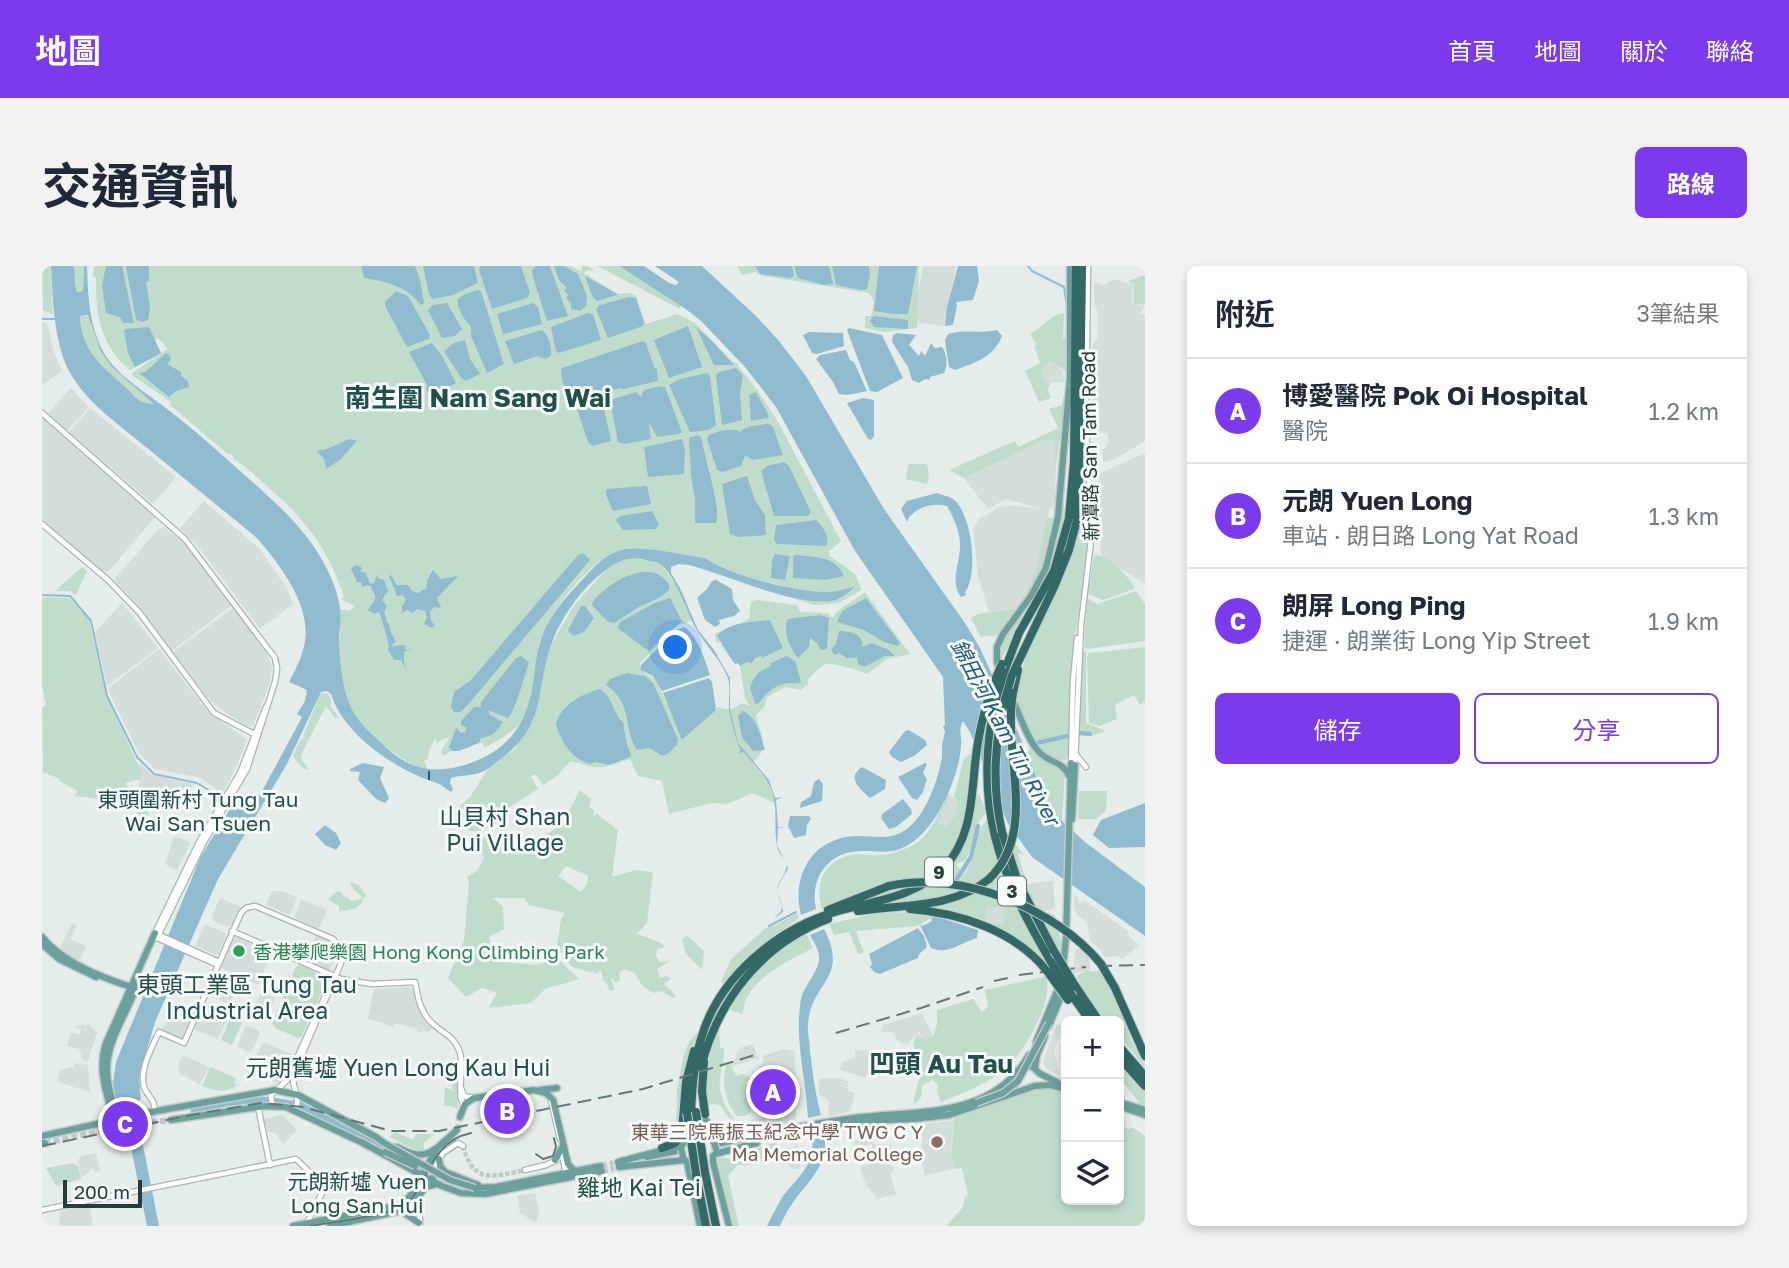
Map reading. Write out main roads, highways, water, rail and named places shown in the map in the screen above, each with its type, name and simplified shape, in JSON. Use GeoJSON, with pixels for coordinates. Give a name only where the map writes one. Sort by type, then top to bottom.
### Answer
{"type":"FeatureCollection","features":[{"type":"Feature","properties":{"kind":"highway","name":"9"},"geometry":{"type":"LineString","coordinates":[[1025,647],[1055,585],[1073,539],[1079,502],[1076,266]]}},
{"type":"Feature","properties":{"kind":"highway","name":"9"},"geometry":{"type":"LineString","coordinates":[[714,1226],[701,1173],[693,1085],[699,1042],[716,1006],[735,979],[764,949],[807,922],[900,895],[921,886],[936,875],[954,855],[964,835],[970,811],[977,739],[984,709],[1010,667],[1019,634],[1049,583],[1065,537],[1073,495],[1085,266]]}},
{"type":"Feature","properties":{"kind":"highway","name":"3"},"geometry":{"type":"LineString","coordinates":[[1025,647],[1010,667],[996,748],[997,833],[1012,891],[1073,1002],[1084,1016]]}},
{"type":"Feature","properties":{"kind":"highway","name":"9"},"geometry":{"type":"LineString","coordinates":[[695,1116],[698,1076],[718,1018],[733,992],[778,946],[800,932],[831,918],[854,912],[954,898],[972,891],[989,879],[1004,860],[1015,825],[1016,803],[1009,729],[1012,700],[1010,667]]}},
{"type":"Feature","properties":{"kind":"highway","name":"3"},"geometry":{"type":"LineString","coordinates":[[997,833],[1021,889],[1054,951],[1096,1016]]}},
{"type":"Feature","properties":{"kind":"highway"},"geometry":{"type":"LineString","coordinates":[[807,922],[854,898],[889,886],[916,882],[941,883],[975,890],[1013,902],[1067,931],[1101,964],[1115,988],[1145,1056]]}},
{"type":"Feature","properties":{"kind":"highway"},"geometry":{"type":"LineString","coordinates":[[888,907],[944,914],[992,930],[1022,945],[1073,1002]]}},
{"type":"Feature","properties":{"kind":"highway"},"geometry":{"type":"LineString","coordinates":[[1124,1052],[1145,1076]]}},
{"type":"Feature","properties":{"kind":"highway"},"geometry":{"type":"LineString","coordinates":[[1124,1063],[1145,1086]]}},
{"type":"Feature","properties":{"kind":"highway"},"geometry":{"type":"LineString","coordinates":[[662,1148],[677,1141],[695,1116]]}},
{"type":"Feature","properties":{"kind":"highway"},"geometry":{"type":"LineString","coordinates":[[683,1152],[695,1116]]}},
{"type":"Feature","properties":{"kind":"highway"},"geometry":{"type":"LineString","coordinates":[[701,1173],[705,1226]]}},
{"type":"Feature","properties":{"kind":"main road"},"geometry":{"type":"LineString","coordinates":[[1069,778],[1066,769],[1038,751],[1031,740],[996,657],[1000,638],[1031,596],[1046,568],[1056,534],[1062,497],[1070,377],[1070,266]]}},
{"type":"Feature","properties":{"kind":"main road"},"geometry":{"type":"LineString","coordinates":[[1051,761],[1072,765]]}},
{"type":"Feature","properties":{"kind":"main road"},"geometry":{"type":"LineString","coordinates":[[1060,765],[1072,765]]}},
{"type":"Feature","properties":{"kind":"main road"},"geometry":{"type":"LineString","coordinates":[[1070,824],[1069,778],[1072,765]]}},
{"type":"Feature","properties":{"kind":"main road"},"geometry":{"type":"LineString","coordinates":[[1031,1086],[1020,1082],[1022,1070],[1061,983],[1066,938],[1072,765]]}},
{"type":"Feature","properties":{"kind":"main road"},"geometry":{"type":"LineString","coordinates":[[1031,1086],[1039,1079],[1037,1055],[1058,1006],[1068,963],[1068,893]]}},
{"type":"Feature","properties":{"kind":"main road"},"geometry":{"type":"LineString","coordinates":[[116,1120],[108,1084],[108,1061],[133,990],[158,936]]}},
{"type":"Feature","properties":{"kind":"main road"},"geometry":{"type":"LineString","coordinates":[[42,937],[68,959],[133,990]]}},
{"type":"Feature","properties":{"kind":"main road"},"geometry":{"type":"LineString","coordinates":[[42,944],[59,959],[133,990]]}},
{"type":"Feature","properties":{"kind":"main road"},"geometry":{"type":"LineString","coordinates":[[616,1165],[683,1152],[696,1134],[712,1146],[858,1121],[949,1115],[1011,1088],[1058,1006]]}},
{"type":"Feature","properties":{"kind":"main road"},"geometry":{"type":"LineString","coordinates":[[712,1146],[750,1135],[864,1116],[939,1111],[1001,1088],[1030,1065],[1061,1084]]}},
{"type":"Feature","properties":{"kind":"main road"},"geometry":{"type":"LineString","coordinates":[[974,1105],[1031,1086],[1061,1086]]}},
{"type":"Feature","properties":{"kind":"main road"},"geometry":{"type":"LineString","coordinates":[[460,1117],[463,1106],[474,1098],[557,1088]]}},
{"type":"Feature","properties":{"kind":"main road"},"geometry":{"type":"LineString","coordinates":[[534,1090],[550,1096],[564,1144],[568,1164],[566,1171]]}},
{"type":"Feature","properties":{"kind":"main road"},"geometry":{"type":"LineString","coordinates":[[43,1141],[154,1111],[273,1093],[298,1098],[412,1154],[426,1154],[457,1130]]}},
{"type":"Feature","properties":{"kind":"main road"},"geometry":{"type":"LineString","coordinates":[[171,1120],[271,1104],[294,1108],[414,1170],[461,1180],[489,1190]]}},
{"type":"Feature","properties":{"kind":"main road"},"geometry":{"type":"LineString","coordinates":[[1124,1105],[1145,1110]]}},
{"type":"Feature","properties":{"kind":"main road"},"geometry":{"type":"LineString","coordinates":[[1124,1106],[1145,1115]]}},
{"type":"Feature","properties":{"kind":"main road"},"geometry":{"type":"LineString","coordinates":[[695,1116],[715,1132],[732,1137]]}},
{"type":"Feature","properties":{"kind":"main road"},"geometry":{"type":"LineString","coordinates":[[695,1116],[712,1146],[713,1162],[729,1226]]}},
{"type":"Feature","properties":{"kind":"main road"},"geometry":{"type":"LineString","coordinates":[[312,1117],[313,1127]]}},
{"type":"Feature","properties":{"kind":"main road"},"geometry":{"type":"LineString","coordinates":[[616,1165],[662,1148],[683,1152],[702,1164],[712,1146],[732,1137],[750,1135]]}},
{"type":"Feature","properties":{"kind":"main road"},"geometry":{"type":"LineString","coordinates":[[376,1137],[461,1193],[482,1195],[489,1190],[566,1171]]}},
{"type":"Feature","properties":{"kind":"main road"},"geometry":{"type":"LineString","coordinates":[[555,1160],[564,1144]]}},
{"type":"Feature","properties":{"kind":"main road"},"geometry":{"type":"LineString","coordinates":[[408,1204],[417,1184],[432,1173],[437,1148]]}},
{"type":"Feature","properties":{"kind":"main road"},"geometry":{"type":"LineString","coordinates":[[375,1150],[475,1189],[489,1190],[566,1171],[602,1168]]}},
{"type":"Feature","properties":{"kind":"main road"},"geometry":{"type":"LineString","coordinates":[[616,1165],[683,1152]]}},
{"type":"Feature","properties":{"kind":"main road"},"geometry":{"type":"LineString","coordinates":[[683,1152],[700,1226]]}},
{"type":"Feature","properties":{"kind":"main road"},"geometry":{"type":"LineString","coordinates":[[330,1226],[401,1211],[419,1197],[439,1159]]}},
{"type":"Feature","properties":{"kind":"main road"},"geometry":{"type":"LineString","coordinates":[[414,1170],[417,1184]]}},
{"type":"Feature","properties":{"kind":"main road"},"geometry":{"type":"LineString","coordinates":[[293,1226],[408,1204]]}},
{"type":"Feature","properties":{"kind":"main road"},"geometry":{"type":"LineString","coordinates":[[401,1211],[410,1215],[419,1225]]}},
{"type":"Feature","properties":{"kind":"water"},"geometry":{"type":"Polygon","coordinates":[[[51,266],[74,266],[77,292],[83,291],[84,266],[87,266],[92,322],[99,343],[110,362],[126,378],[217,450],[282,509],[308,539],[328,570],[339,600],[341,669],[351,708],[371,734],[412,765],[429,769],[457,767],[487,756],[509,739],[518,728],[530,700],[539,648],[552,616],[588,573],[613,553],[626,549],[643,549],[705,558],[747,577],[798,589],[827,592],[855,587],[835,600],[816,601],[779,594],[689,565],[671,567],[671,573],[698,630],[714,650],[730,678],[730,710],[738,743],[769,780],[775,798],[782,797],[776,800],[778,827],[786,827],[778,828],[777,845],[784,860],[777,846],[774,802],[770,787],[744,752],[739,753],[741,750],[739,747],[736,737],[729,710],[729,686],[725,671],[696,629],[676,585],[665,569],[653,562],[624,560],[597,577],[565,615],[550,648],[536,709],[525,735],[514,748],[484,771],[451,778],[451,792],[406,770],[374,750],[348,724],[331,694],[327,691],[321,692],[287,764],[218,879],[155,1022],[139,1077],[141,1099],[116,1102],[113,1083],[116,1062],[201,856],[235,801],[246,807],[254,793],[260,795],[302,717],[297,714],[305,701],[307,690],[289,682],[302,652],[305,627],[303,613],[292,586],[258,539],[110,417],[77,384],[60,346],[55,323],[51,266]],[[88,315],[80,316],[84,338],[93,355],[139,400],[154,404],[112,367],[101,352],[88,315]]]}},
{"type":"Feature","properties":{"kind":"water"},"geometry":{"type":"Polygon","coordinates":[[[106,266],[122,266],[134,323],[123,323],[120,317],[106,313],[102,285],[106,266]]]}},
{"type":"Feature","properties":{"kind":"water"},"geometry":{"type":"Polygon","coordinates":[[[126,266],[149,266],[149,281],[146,282],[150,307],[148,320],[136,320],[126,266]]]}},
{"type":"Feature","properties":{"kind":"water"},"geometry":{"type":"Polygon","coordinates":[[[361,266],[415,266],[424,303],[421,305],[409,293],[396,286],[364,278],[361,266]]]}},
{"type":"Feature","properties":{"kind":"water"},"geometry":{"type":"Polygon","coordinates":[[[423,266],[474,266],[478,283],[453,295],[432,299],[423,266]]]}},
{"type":"Feature","properties":{"kind":"water"},"geometry":{"type":"Polygon","coordinates":[[[480,266],[521,266],[530,293],[527,298],[492,309],[480,266]]]}},
{"type":"Feature","properties":{"kind":"water"},"geometry":{"type":"Polygon","coordinates":[[[536,266],[550,266],[568,316],[547,321],[532,274],[536,266]]]}},
{"type":"Feature","properties":{"kind":"water"},"geometry":{"type":"Polygon","coordinates":[[[554,266],[564,266],[578,274],[587,296],[586,306],[580,311],[571,309],[564,290],[567,288],[559,280],[554,266]]]}},
{"type":"Feature","properties":{"kind":"water","name":"錦田河 Kam Tin River"},"geometry":{"type":"Polygon","coordinates":[[[619,266],[644,266],[676,285],[679,282],[655,266],[702,266],[779,341],[806,376],[884,509],[980,648],[1049,809],[1085,842],[1145,887],[1145,936],[1032,857],[1008,824],[963,721],[956,771],[946,798],[932,823],[914,841],[898,850],[852,852],[834,859],[821,872],[817,881],[816,909],[801,915],[801,877],[813,856],[822,847],[846,837],[886,837],[901,833],[925,807],[942,759],[945,731],[943,677],[855,551],[776,407],[745,367],[701,321],[619,266]]]}},
{"type":"Feature","properties":{"kind":"water"},"geometry":{"type":"Polygon","coordinates":[[[755,266],[792,266],[794,276],[790,278],[760,274],[755,266]]]}},
{"type":"Feature","properties":{"kind":"water"},"geometry":{"type":"Polygon","coordinates":[[[794,266],[829,266],[833,284],[824,285],[798,278],[794,266]]]}},
{"type":"Feature","properties":{"kind":"water"},"geometry":{"type":"Polygon","coordinates":[[[832,266],[869,266],[867,289],[836,285],[832,266]]]}},
{"type":"Feature","properties":{"kind":"water"},"geometry":{"type":"Polygon","coordinates":[[[879,266],[917,266],[908,314],[874,311],[879,266]]]}},
{"type":"Feature","properties":{"kind":"water"},"geometry":{"type":"Polygon","coordinates":[[[958,266],[977,266],[979,281],[973,300],[956,302],[953,325],[945,326],[947,307],[958,266]]]}},
{"type":"Feature","properties":{"kind":"water"},"geometry":{"type":"Polygon","coordinates":[[[585,276],[617,295],[597,301],[592,296],[585,276]]]}},
{"type":"Feature","properties":{"kind":"water"},"geometry":{"type":"Polygon","coordinates":[[[477,290],[481,291],[504,364],[487,373],[471,336],[471,326],[462,314],[457,300],[477,290]]]}},
{"type":"Feature","properties":{"kind":"water"},"geometry":{"type":"Polygon","coordinates":[[[396,291],[408,296],[430,335],[429,339],[407,347],[385,306],[385,302],[396,291]]]}},
{"type":"Feature","properties":{"kind":"water"},"geometry":{"type":"Polygon","coordinates":[[[629,297],[636,298],[643,326],[608,338],[596,309],[600,305],[629,297]]]}},
{"type":"Feature","properties":{"kind":"water"},"geometry":{"type":"Polygon","coordinates":[[[447,303],[462,329],[455,336],[442,338],[428,310],[433,305],[447,303]]]}},
{"type":"Feature","properties":{"kind":"water"},"geometry":{"type":"Polygon","coordinates":[[[533,303],[538,307],[542,324],[503,334],[497,314],[533,303]]]}},
{"type":"Feature","properties":{"kind":"water"},"geometry":{"type":"Polygon","coordinates":[[[588,313],[593,314],[601,340],[559,353],[556,351],[551,327],[588,313]]]}},
{"type":"Feature","properties":{"kind":"water"},"geometry":{"type":"Polygon","coordinates":[[[874,316],[908,320],[908,329],[874,327],[870,320],[874,316]]]}},
{"type":"Feature","properties":{"kind":"water"},"geometry":{"type":"Polygon","coordinates":[[[688,326],[702,367],[669,378],[654,340],[688,326]]]}},
{"type":"Feature","properties":{"kind":"water"},"geometry":{"type":"Polygon","coordinates":[[[149,327],[161,353],[135,367],[128,353],[124,331],[149,327]]]}},
{"type":"Feature","properties":{"kind":"water"},"geometry":{"type":"Polygon","coordinates":[[[696,327],[711,340],[734,365],[714,365],[696,327]]]}},
{"type":"Feature","properties":{"kind":"water"},"geometry":{"type":"Polygon","coordinates":[[[849,328],[882,335],[903,378],[877,392],[870,391],[847,330],[849,328]]]}},
{"type":"Feature","properties":{"kind":"water"},"geometry":{"type":"Polygon","coordinates":[[[542,330],[550,342],[551,356],[545,359],[537,356],[514,364],[505,341],[542,330]]]}},
{"type":"Feature","properties":{"kind":"water"},"geometry":{"type":"Polygon","coordinates":[[[997,330],[1002,336],[989,354],[977,362],[955,370],[949,367],[945,340],[948,334],[997,330]]]}},
{"type":"Feature","properties":{"kind":"water"},"geometry":{"type":"Polygon","coordinates":[[[809,332],[843,333],[844,346],[812,353],[803,335],[809,332]]]}},
{"type":"Feature","properties":{"kind":"water"},"geometry":{"type":"Polygon","coordinates":[[[893,335],[916,335],[909,345],[919,356],[921,351],[925,356],[931,343],[935,348],[942,347],[946,360],[944,373],[919,383],[912,380],[908,367],[892,342],[893,335]]]}},
{"type":"Feature","properties":{"kind":"water"},"geometry":{"type":"Polygon","coordinates":[[[465,340],[470,359],[480,374],[466,381],[461,378],[444,351],[454,343],[465,340]]]}},
{"type":"Feature","properties":{"kind":"water"},"geometry":{"type":"Polygon","coordinates":[[[643,341],[657,369],[658,381],[619,388],[574,403],[571,400],[562,382],[562,368],[643,341]]]}},
{"type":"Feature","properties":{"kind":"water"},"geometry":{"type":"Polygon","coordinates":[[[432,343],[456,383],[430,396],[409,352],[432,343]]]}},
{"type":"Feature","properties":{"kind":"water"},"geometry":{"type":"Polygon","coordinates":[[[846,350],[867,391],[839,394],[816,359],[820,355],[846,350]]]}},
{"type":"Feature","properties":{"kind":"water"},"geometry":{"type":"Polygon","coordinates":[[[166,353],[171,359],[167,364],[181,372],[189,387],[176,391],[169,397],[139,373],[145,372],[166,353]]]}},
{"type":"Feature","properties":{"kind":"water"},"geometry":{"type":"Polygon","coordinates":[[[736,368],[743,375],[740,392],[742,420],[722,425],[716,375],[736,368]]]}},
{"type":"Feature","properties":{"kind":"water"},"geometry":{"type":"Polygon","coordinates":[[[707,373],[710,376],[716,425],[709,430],[690,432],[669,385],[680,379],[707,373]]]}},
{"type":"Feature","properties":{"kind":"water"},"geometry":{"type":"Polygon","coordinates":[[[665,387],[682,432],[657,437],[649,422],[651,439],[625,444],[618,442],[610,400],[636,392],[641,397],[644,390],[665,387]]]}},
{"type":"Feature","properties":{"kind":"water"},"geometry":{"type":"Polygon","coordinates":[[[756,392],[769,416],[751,421],[749,395],[756,392]]]}},
{"type":"Feature","properties":{"kind":"water"},"geometry":{"type":"Polygon","coordinates":[[[863,398],[874,400],[874,436],[871,440],[847,403],[863,398]]]}},
{"type":"Feature","properties":{"kind":"water"},"geometry":{"type":"Polygon","coordinates":[[[601,402],[611,441],[592,446],[588,442],[577,409],[601,402]]]}},
{"type":"Feature","properties":{"kind":"water"},"geometry":{"type":"Polygon","coordinates":[[[768,423],[773,427],[783,455],[753,460],[745,455],[741,466],[722,472],[717,470],[707,439],[709,435],[729,430],[740,432],[768,423]]]}},
{"type":"Feature","properties":{"kind":"water"},"geometry":{"type":"Polygon","coordinates":[[[698,435],[701,437],[715,495],[716,523],[695,523],[689,438],[698,435]]]}},
{"type":"Feature","properties":{"kind":"water"},"geometry":{"type":"Polygon","coordinates":[[[349,439],[357,441],[341,459],[326,469],[324,459],[317,451],[349,439]]]}},
{"type":"Feature","properties":{"kind":"water"},"geometry":{"type":"Polygon","coordinates":[[[682,439],[685,450],[684,474],[648,477],[644,447],[682,439]]]}},
{"type":"Feature","properties":{"kind":"water"},"geometry":{"type":"Polygon","coordinates":[[[784,462],[789,466],[810,510],[808,516],[774,516],[761,471],[767,466],[784,462]]]}},
{"type":"Feature","properties":{"kind":"water"},"geometry":{"type":"Polygon","coordinates":[[[747,476],[755,500],[765,515],[766,535],[739,537],[730,534],[722,484],[747,476]]]}},
{"type":"Feature","properties":{"kind":"water"},"geometry":{"type":"Polygon","coordinates":[[[647,486],[651,504],[613,511],[606,489],[647,486]]]}},
{"type":"Feature","properties":{"kind":"water"},"geometry":{"type":"Polygon","coordinates":[[[937,493],[953,499],[960,506],[969,530],[972,572],[966,595],[961,597],[956,586],[959,537],[947,506],[924,507],[913,513],[907,522],[901,509],[907,501],[937,493]]]}},
{"type":"Feature","properties":{"kind":"water"},"geometry":{"type":"Polygon","coordinates":[[[652,511],[659,524],[656,529],[623,530],[616,520],[620,516],[652,511]]]}},
{"type":"Feature","properties":{"kind":"water"},"geometry":{"type":"Polygon","coordinates":[[[816,520],[827,536],[826,546],[777,544],[774,540],[776,525],[816,520]]]}},
{"type":"Feature","properties":{"kind":"water"},"geometry":{"type":"Polygon","coordinates":[[[583,553],[590,560],[466,707],[460,712],[454,712],[451,707],[454,692],[471,680],[578,555],[583,553]]]}},
{"type":"Feature","properties":{"kind":"water"},"geometry":{"type":"Polygon","coordinates":[[[775,554],[790,556],[785,580],[771,578],[775,554]]]}},
{"type":"Feature","properties":{"kind":"water"},"geometry":{"type":"Polygon","coordinates":[[[793,556],[830,561],[844,576],[826,580],[793,578],[793,556]]]}},
{"type":"Feature","properties":{"kind":"water"},"geometry":{"type":"Polygon","coordinates":[[[355,565],[360,566],[360,571],[366,573],[370,584],[374,583],[377,574],[377,578],[384,580],[388,591],[382,600],[387,606],[384,612],[396,641],[391,646],[404,645],[406,650],[414,647],[404,652],[407,671],[401,660],[394,660],[388,650],[380,614],[368,610],[375,596],[370,585],[362,587],[362,583],[357,582],[351,569],[355,565]]]}},
{"type":"Feature","properties":{"kind":"water"},"geometry":{"type":"Polygon","coordinates":[[[433,570],[441,579],[458,576],[437,598],[441,608],[435,607],[430,611],[435,626],[432,628],[424,624],[427,617],[425,611],[417,609],[413,613],[407,610],[402,613],[406,600],[403,595],[397,596],[389,576],[391,575],[397,585],[408,585],[412,591],[418,593],[427,588],[427,580],[433,570]]]}},
{"type":"Feature","properties":{"kind":"water"},"geometry":{"type":"Polygon","coordinates":[[[642,572],[660,576],[669,584],[669,590],[614,623],[607,621],[592,605],[593,601],[615,582],[642,572]]]}},
{"type":"Feature","properties":{"kind":"water"},"geometry":{"type":"Polygon","coordinates":[[[716,580],[732,589],[733,600],[740,611],[734,616],[719,620],[720,624],[715,627],[705,620],[697,598],[716,580]]]}},
{"type":"Feature","properties":{"kind":"water"},"geometry":{"type":"Polygon","coordinates":[[[670,598],[682,621],[650,650],[618,628],[620,622],[670,598]]]}},
{"type":"Feature","properties":{"kind":"water"},"geometry":{"type":"Polygon","coordinates":[[[866,598],[900,643],[898,646],[884,642],[864,630],[837,622],[842,611],[866,598]]]}},
{"type":"Feature","properties":{"kind":"water"},"geometry":{"type":"Polygon","coordinates":[[[581,606],[585,606],[594,618],[584,632],[573,636],[568,630],[581,606]]]}},
{"type":"Feature","properties":{"kind":"water"},"geometry":{"type":"Polygon","coordinates":[[[820,615],[829,618],[827,649],[821,650],[810,638],[809,647],[798,658],[788,639],[788,619],[820,615]]]}},
{"type":"Feature","properties":{"kind":"water"},"geometry":{"type":"Polygon","coordinates":[[[770,620],[783,648],[762,658],[755,658],[752,663],[747,662],[740,666],[735,664],[717,636],[734,625],[770,620]]]}},
{"type":"Feature","properties":{"kind":"water"},"geometry":{"type":"Polygon","coordinates":[[[684,627],[697,642],[710,675],[662,691],[653,676],[641,670],[641,665],[676,630],[684,627]]]}},
{"type":"Feature","properties":{"kind":"water"},"geometry":{"type":"Polygon","coordinates":[[[839,631],[859,636],[862,647],[872,643],[889,650],[895,656],[885,656],[864,667],[858,664],[857,657],[848,658],[839,653],[834,655],[831,649],[836,644],[839,631]]]}},
{"type":"Feature","properties":{"kind":"water"},"geometry":{"type":"Polygon","coordinates":[[[521,656],[529,662],[511,714],[508,718],[488,710],[490,715],[503,722],[501,726],[492,735],[481,738],[479,743],[452,751],[449,747],[456,728],[461,733],[467,728],[461,725],[461,721],[474,707],[481,707],[481,702],[516,658],[521,656]]]}},
{"type":"Feature","properties":{"kind":"water"},"geometry":{"type":"Polygon","coordinates":[[[787,656],[795,661],[801,682],[779,685],[755,704],[750,688],[755,677],[770,667],[771,663],[787,656]]]}},
{"type":"Feature","properties":{"kind":"water"},"geometry":{"type":"Polygon","coordinates":[[[627,673],[645,676],[653,683],[678,739],[677,745],[666,755],[649,748],[637,750],[621,700],[606,685],[610,679],[627,673]]]}},
{"type":"Feature","properties":{"kind":"water"},"geometry":{"type":"Polygon","coordinates":[[[709,678],[716,710],[683,739],[663,693],[709,678]]]}},
{"type":"Feature","properties":{"kind":"water"},"geometry":{"type":"Polygon","coordinates":[[[600,689],[623,722],[631,754],[630,757],[609,765],[596,762],[590,764],[572,754],[564,744],[556,725],[562,712],[573,701],[600,689]]]}},
{"type":"Feature","properties":{"kind":"water"},"geometry":{"type":"Polygon","coordinates":[[[743,711],[755,722],[765,750],[753,751],[742,738],[738,716],[743,711]]]}},
{"type":"Feature","properties":{"kind":"water"},"geometry":{"type":"Polygon","coordinates":[[[909,730],[925,740],[927,745],[901,762],[889,752],[905,731],[909,730]]]}},
{"type":"Feature","properties":{"kind":"water"},"geometry":{"type":"Polygon","coordinates":[[[363,763],[384,767],[380,778],[389,798],[385,803],[376,799],[358,780],[360,772],[350,771],[363,763]]]}},
{"type":"Feature","properties":{"kind":"water"},"geometry":{"type":"Polygon","coordinates":[[[927,764],[923,773],[927,779],[917,800],[912,798],[898,777],[927,764]]]}},
{"type":"Feature","properties":{"kind":"water"},"geometry":{"type":"Polygon","coordinates":[[[862,767],[886,780],[885,789],[870,798],[856,783],[855,775],[862,767]]]}},
{"type":"Feature","properties":{"kind":"water"},"geometry":{"type":"Polygon","coordinates":[[[819,779],[823,784],[822,801],[800,808],[801,802],[811,796],[814,782],[819,779]]]}},
{"type":"Feature","properties":{"kind":"water"},"geometry":{"type":"Polygon","coordinates":[[[903,799],[912,814],[896,827],[889,829],[881,818],[882,814],[903,799]]]}},
{"type":"Feature","properties":{"kind":"water"},"geometry":{"type":"Polygon","coordinates":[[[1145,803],[1145,847],[1109,848],[1093,835],[1101,820],[1145,803]]]}},
{"type":"Feature","properties":{"kind":"water"},"geometry":{"type":"Polygon","coordinates":[[[790,816],[811,818],[806,835],[794,838],[788,826],[790,816]]]}},
{"type":"Feature","properties":{"kind":"water"},"geometry":{"type":"Polygon","coordinates":[[[325,825],[336,833],[341,843],[336,850],[325,845],[315,834],[325,825]]]}},
{"type":"Feature","properties":{"kind":"water"},"geometry":{"type":"Polygon","coordinates":[[[938,917],[978,930],[977,938],[949,949],[931,948],[920,925],[923,926],[932,921],[931,918],[938,917]]]}},
{"type":"Feature","properties":{"kind":"water"},"geometry":{"type":"Polygon","coordinates":[[[918,928],[927,947],[918,958],[880,974],[874,972],[870,967],[872,964],[869,954],[918,928]]]}},
{"type":"Feature","properties":{"kind":"water"},"geometry":{"type":"Polygon","coordinates":[[[824,929],[833,959],[827,979],[815,998],[808,1027],[814,1084],[821,1115],[808,1118],[799,1014],[801,999],[819,961],[818,950],[810,935],[824,929]]]}},
{"type":"Feature","properties":{"kind":"water"},"geometry":{"type":"Polygon","coordinates":[[[269,1097],[301,1102],[422,1165],[419,1170],[299,1108],[258,1103],[191,1113],[190,1107],[243,1098],[269,1097]]]}},
{"type":"Feature","properties":{"kind":"water"},"geometry":{"type":"Polygon","coordinates":[[[140,1130],[159,1226],[147,1226],[128,1133],[140,1130]]]}},
{"type":"Feature","properties":{"kind":"water"},"geometry":{"type":"Polygon","coordinates":[[[825,1137],[824,1156],[816,1172],[786,1213],[780,1226],[767,1226],[783,1196],[808,1163],[812,1139],[825,1137]]]}},
{"type":"Feature","properties":{"kind":"waterway"},"geometry":{"type":"LineString","coordinates":[[1028,266],[1032,271],[1064,287],[1067,307]]}},
{"type":"Feature","properties":{"kind":"waterway"},"geometry":{"type":"LineString","coordinates":[[42,319],[55,319]]}},
{"type":"Feature","properties":{"kind":"waterway"},"geometry":{"type":"LineString","coordinates":[[42,595],[70,596],[91,621],[107,696],[137,757],[154,774],[197,783],[220,797]]}},
{"type":"Feature","properties":{"kind":"waterway"},"geometry":{"type":"LineString","coordinates":[[1080,733],[1090,734]]}},
{"type":"Feature","properties":{"kind":"waterway","name":"錦田河 Kam Tin River"},"geometry":{"type":"LineString","coordinates":[[1037,743],[1071,735]]}},
{"type":"Feature","properties":{"kind":"waterway"},"geometry":{"type":"LineString","coordinates":[[955,882],[971,857],[978,826]]}},
{"type":"Feature","properties":{"kind":"waterway"},"geometry":{"type":"LineString","coordinates":[[769,926],[796,912]]}},
{"type":"Feature","properties":{"kind":"tunnel"},"geometry":{"type":"LineString","coordinates":[[457,1130],[460,1117]]}},
{"type":"Feature","properties":{"kind":"tunnel"},"geometry":{"type":"LineString","coordinates":[[45,1143],[141,1123],[171,1120]]}},
{"type":"Feature","properties":{"kind":"tunnel"},"geometry":{"type":"LineString","coordinates":[[463,1146],[472,1167],[485,1175],[503,1175],[525,1170]]}},
{"type":"Feature","properties":{"kind":"tunnel"},"geometry":{"type":"LineString","coordinates":[[601,1166],[613,1163]]}},
{"type":"Feature","properties":{"kind":"tunnel"},"geometry":{"type":"LineString","coordinates":[[602,1171],[614,1168]]}},
{"type":"Feature","properties":{"kind":"tram line"},"geometry":{"type":"LineString","coordinates":[[311,1226],[376,1215],[407,1204],[445,1146],[452,1140],[471,1133]]}},
{"type":"Feature","properties":{"kind":"tram line"},"geometry":{"type":"LineString","coordinates":[[536,1154],[543,1159],[553,1156],[556,1147],[554,1138]]}},
{"type":"Feature","properties":{"kind":"railway"},"geometry":{"type":"LineString","coordinates":[[1098,966],[1145,965]]}},
{"type":"Feature","properties":{"kind":"railway"},"geometry":{"type":"LineString","coordinates":[[1019,975],[1086,967]]}},
{"type":"Feature","properties":{"kind":"railway"},"geometry":{"type":"LineString","coordinates":[[994,981],[1008,978]]}},
{"type":"Feature","properties":{"kind":"railway"},"geometry":{"type":"LineString","coordinates":[[836,1033],[983,987]]}},
{"type":"Feature","properties":{"kind":"railway"},"geometry":{"type":"LineString","coordinates":[[42,1146],[261,1103],[303,1107],[391,1131],[439,1131],[643,1089],[755,1055]]}},
{"type":"Feature","properties":{"kind":"place","name":"香港攀爬樂園 Hong Kong Climbing Park"},"geometry":{"type":"Point","coordinates":[239,951]}},
{"type":"Feature","properties":{"kind":"place","name":"博愛醫院 Pok Oi Hospital"},"geometry":{"type":"Point","coordinates":[773,1092]}},
{"type":"Feature","properties":{"kind":"place","name":"元朗 Yuen Long"},"geometry":{"type":"Point","coordinates":[507,1111]}},
{"type":"Feature","properties":{"kind":"place","name":"朗屏 Long Ping"},"geometry":{"type":"Point","coordinates":[125,1124]}},
{"type":"Feature","properties":{"kind":"place","name":"東華三院馬振玉紀念中學 TWG C Y Ma Memorial College"},"geometry":{"type":"Point","coordinates":[937,1142]}},
{"type":"Feature","properties":{"kind":"district","name":"南生圍 Nam Sang Wai"},"geometry":{"type":"Point","coordinates":[478,397]}},
{"type":"Feature","properties":{"kind":"district","name":"東頭圍新村 Tung Tau Wai San Tsuen"},"geometry":{"type":"Point","coordinates":[198,811]}},
{"type":"Feature","properties":{"kind":"district","name":"山貝村 Shan Pui Village"},"geometry":{"type":"Point","coordinates":[505,829]}},
{"type":"Feature","properties":{"kind":"district","name":"東頭工業區 Tung Tau Industrial Area"},"geometry":{"type":"Point","coordinates":[247,997]}},
{"type":"Feature","properties":{"kind":"district","name":"凹頭 Au Tau"},"geometry":{"type":"Point","coordinates":[941,1063]}},
{"type":"Feature","properties":{"kind":"district","name":"元朗舊墟 Yuen Long Kau Hui"},"geometry":{"type":"Point","coordinates":[398,1067]}},
{"type":"Feature","properties":{"kind":"district","name":"雞地 Kai Tei"},"geometry":{"type":"Point","coordinates":[639,1187]}},
{"type":"Feature","properties":{"kind":"district","name":"元朗新墟 Yuen Long San Hui"},"geometry":{"type":"Point","coordinates":[357,1193]}}]}
